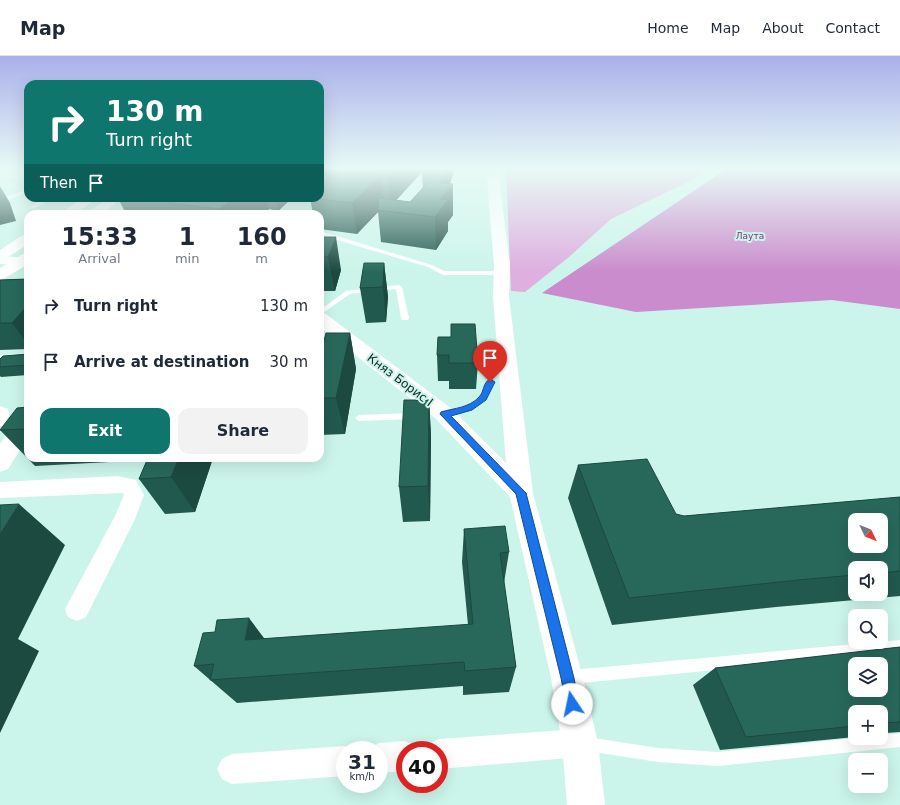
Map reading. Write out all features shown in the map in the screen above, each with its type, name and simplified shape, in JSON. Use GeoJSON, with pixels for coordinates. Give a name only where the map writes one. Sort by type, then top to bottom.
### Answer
{"type":"FeatureCollection","features":[{"type":"Feature","properties":{"kind":"street"},"geometry":{"type":"LineString","coordinates":[[72,210],[83,203]]}},
{"type":"Feature","properties":{"kind":"street"},"geometry":{"type":"LineString","coordinates":[[98,210],[109,203]]}},
{"type":"Feature","properties":{"kind":"street"},"geometry":{"type":"LineString","coordinates":[[495,203],[502,273],[501,297],[521,493],[567,678],[580,743],[586,805]]}},
{"type":"Feature","properties":{"kind":"street"},"geometry":{"type":"LineString","coordinates":[[0,256],[24,241]]}},
{"type":"Feature","properties":{"kind":"street"},"geometry":{"type":"LineString","coordinates":[[0,260],[24,260]]}},
{"type":"Feature","properties":{"kind":"street"},"geometry":{"type":"LineString","coordinates":[[0,275],[24,261]]}},
{"type":"Feature","properties":{"kind":"street","name":"Княз Борис I"},"geometry":{"type":"LineString","coordinates":[[324,321],[521,493]]}},
{"type":"Feature","properties":{"kind":"street"},"geometry":{"type":"LineString","coordinates":[[0,463],[24,425]]}},
{"type":"Feature","properties":{"kind":"street"},"geometry":{"type":"LineString","coordinates":[[0,490],[118,484],[129,486],[134,495],[77,609]]}},
{"type":"Feature","properties":{"kind":"street"},"geometry":{"type":"LineString","coordinates":[[448,753],[580,743]]}},
{"type":"Feature","properties":{"kind":"street"},"geometry":{"type":"LineString","coordinates":[[232,769],[336,762]]}},
{"type":"Feature","properties":{"kind":"lane"},"geometry":{"type":"LineString","coordinates":[[33,207],[41,203]]}},
{"type":"Feature","properties":{"kind":"lane"},"geometry":{"type":"LineString","coordinates":[[131,210],[142,203]]}},
{"type":"Feature","properties":{"kind":"lane"},"geometry":{"type":"LineString","coordinates":[[324,233],[430,266],[443,273],[502,273]]}},
{"type":"Feature","properties":{"kind":"lane"},"geometry":{"type":"LineString","coordinates":[[348,292],[350,284]]}},
{"type":"Feature","properties":{"kind":"lane"},"geometry":{"type":"LineString","coordinates":[[324,310],[348,292],[399,287],[405,318]]}},
{"type":"Feature","properties":{"kind":"lane"},"geometry":{"type":"LineString","coordinates":[[0,357],[24,355]]}},
{"type":"Feature","properties":{"kind":"lane"},"geometry":{"type":"LineString","coordinates":[[359,418],[431,415],[469,408],[483,398],[490,382]]}},
{"type":"Feature","properties":{"kind":"lane"},"geometry":{"type":"LineString","coordinates":[[0,409],[5,411],[5,416],[0,423]]}},
{"type":"Feature","properties":{"kind":"lane"},"geometry":{"type":"LineString","coordinates":[[567,678],[900,646]]}},
{"type":"Feature","properties":{"kind":"lane"},"geometry":{"type":"LineString","coordinates":[[580,743],[658,755],[718,759],[900,740]]}},
{"type":"Feature","properties":{"kind":"shaded area"},"geometry":{"type":"Polygon","coordinates":[[[507,203],[644,203],[611,219],[569,257],[525,292],[511,291],[507,203]]]}},
{"type":"Feature","properties":{"kind":"green space","name":"Лаута"},"geometry":{"type":"Polygon","coordinates":[[[676,203],[900,203],[900,309],[832,300],[636,312],[542,293],[676,203]]]}},
{"type":"Feature","properties":{"kind":"building"},"geometry":{"type":"Polygon","coordinates":[[[168,203],[228,203],[219,209],[168,203]]]}},
{"type":"Feature","properties":{"kind":"building"},"geometry":{"type":"Polygon","coordinates":[[[379,203],[446,203],[435,217],[378,210],[379,203]]]}},
{"type":"Feature","properties":{"kind":"building"},"geometry":{"type":"Polygon","coordinates":[[[324,237],[336,237],[328,257],[324,257],[324,237]]]}},
{"type":"Feature","properties":{"kind":"building"},"geometry":{"type":"Polygon","coordinates":[[[364,263],[384,263],[383,287],[360,288],[364,263]]]}},
{"type":"Feature","properties":{"kind":"building"},"geometry":{"type":"Polygon","coordinates":[[[24,279],[24,310],[12,323],[0,323],[0,280],[24,279]]]}},
{"type":"Feature","properties":{"kind":"building"},"geometry":{"type":"Polygon","coordinates":[[[451,324],[475,324],[478,363],[449,363],[449,355],[437,355],[438,337],[451,337],[451,324]]]}},
{"type":"Feature","properties":{"kind":"building"},"geometry":{"type":"Polygon","coordinates":[[[326,333],[350,333],[336,398],[324,398],[324,341],[326,333]]]}},
{"type":"Feature","properties":{"kind":"building"},"geometry":{"type":"Polygon","coordinates":[[[24,354],[24,365],[0,367],[0,359],[3,356],[24,354]]]}},
{"type":"Feature","properties":{"kind":"building"},"geometry":{"type":"Polygon","coordinates":[[[404,400],[429,400],[428,486],[399,487],[404,400]]]}},
{"type":"Feature","properties":{"kind":"building"},"geometry":{"type":"Polygon","coordinates":[[[24,407],[24,429],[0,430],[17,408],[24,407]]]}},
{"type":"Feature","properties":{"kind":"building"},"geometry":{"type":"Polygon","coordinates":[[[647,459],[676,514],[684,516],[900,497],[900,571],[888,572],[888,561],[848,561],[848,576],[629,598],[578,465],[647,459]]]}},
{"type":"Feature","properties":{"kind":"building"},"geometry":{"type":"Polygon","coordinates":[[[146,462],[177,462],[171,477],[139,479],[146,462]]]}},
{"type":"Feature","properties":{"kind":"building"},"geometry":{"type":"Polygon","coordinates":[[[19,504],[0,534],[0,505],[19,504]]]}},
{"type":"Feature","properties":{"kind":"building"},"geometry":{"type":"Polygon","coordinates":[[[505,526],[509,552],[500,553],[516,667],[465,671],[464,662],[210,680],[214,664],[194,666],[203,633],[215,632],[217,620],[249,618],[245,640],[473,624],[464,529],[505,526]]]}},
{"type":"Feature","properties":{"kind":"building"},"geometry":{"type":"Polygon","coordinates":[[[900,647],[900,722],[888,723],[888,705],[848,705],[848,727],[746,737],[715,668],[900,647]]]}},
{"type":"Feature","properties":{"kind":"route"},"geometry":{"type":"LineString","coordinates":[[490,382],[483,398],[469,408],[444,414],[521,493],[567,678],[572,704]]}}]}
